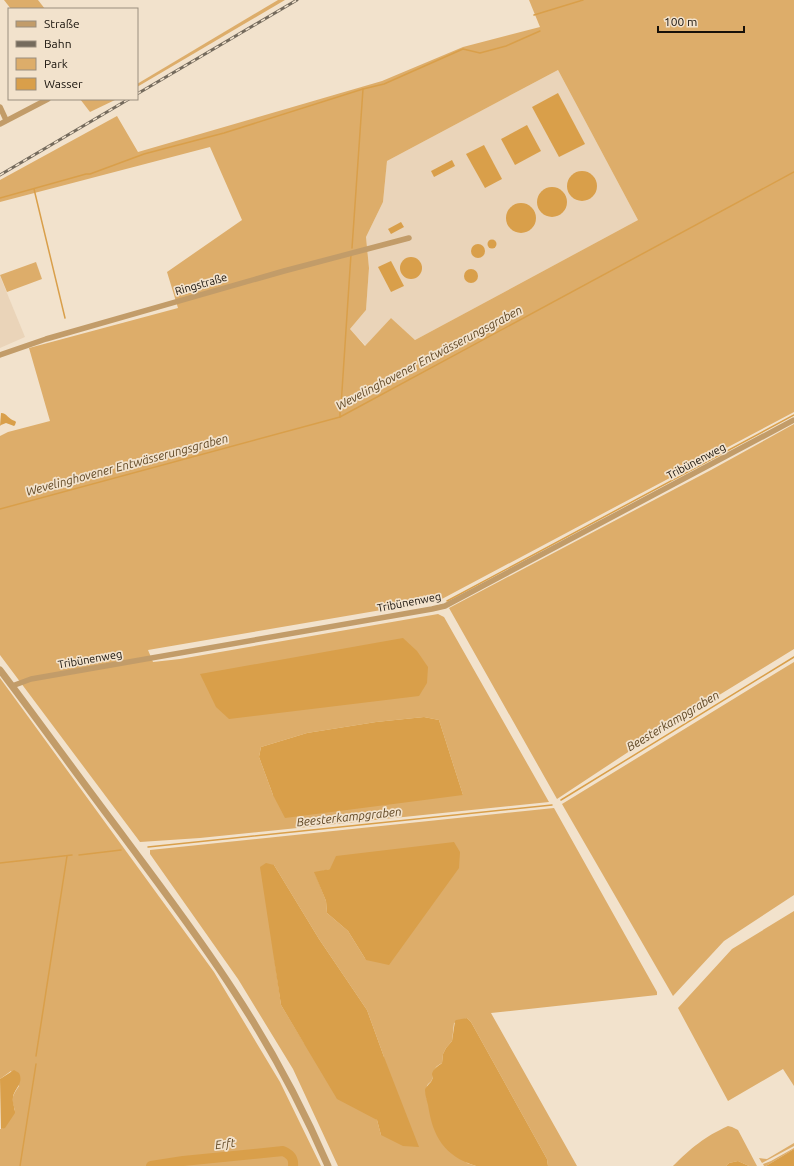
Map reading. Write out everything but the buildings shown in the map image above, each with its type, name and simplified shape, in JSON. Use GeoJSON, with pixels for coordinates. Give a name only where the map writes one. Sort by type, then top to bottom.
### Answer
{"type":"FeatureCollection","features":[{"type":"Feature","properties":{"kind":"street"},"geometry":{"type":"LineString","coordinates":[[0,124],[46,100]]}},
{"type":"Feature","properties":{"kind":"street"},"geometry":{"type":"LineString","coordinates":[[0,107],[6,120]]}},
{"type":"Feature","properties":{"kind":"street","name":"Ringstraße"},"geometry":{"type":"LineString","coordinates":[[0,355],[46,339],[277,273],[409,238]]}},
{"type":"Feature","properties":{"kind":"street","name":"Tribünenweg"},"geometry":{"type":"LineString","coordinates":[[12,686],[31,679],[441,607],[794,420]]}},
{"type":"Feature","properties":{"kind":"street"},"geometry":{"type":"LineString","coordinates":[[0,670],[162,888],[228,982],[285,1077],[314,1134],[328,1166]]}},
{"type":"Feature","properties":{"kind":"shaded area"},"geometry":{"type":"Polygon","coordinates":[[[558,70],[638,220],[415,340],[391,318],[366,346],[350,329],[366,310],[369,268],[366,237],[383,202],[387,161],[558,70]]]}},
{"type":"Feature","properties":{"kind":"shaded area"},"geometry":{"type":"Polygon","coordinates":[[[0,276],[25,337],[0,348],[0,276]]]}},
{"type":"Feature","properties":{"kind":"green space"},"geometry":{"type":"Polygon","coordinates":[[[4,0],[38,0],[44,8],[10,8],[4,0]]]}},
{"type":"Feature","properties":{"kind":"green space"},"geometry":{"type":"Polygon","coordinates":[[[278,0],[285,0],[138,86],[138,83],[278,0]]]}},
{"type":"Feature","properties":{"kind":"green space"},"geometry":{"type":"Polygon","coordinates":[[[529,0],[794,0],[794,412],[440,600],[148,650],[153,662],[180,659],[438,614],[444,617],[549,802],[200,838],[140,842],[0,655],[0,436],[8,432],[50,421],[29,348],[178,308],[167,272],[242,220],[210,147],[0,202],[0,180],[117,116],[138,152],[382,81],[463,47],[540,27],[529,0]],[[558,70],[387,161],[383,202],[366,237],[369,268],[366,310],[350,329],[365,346],[391,318],[415,340],[638,220],[558,70]],[[424,717],[376,722],[307,733],[261,747],[259,757],[273,795],[463,795],[439,720],[424,717]]]}},
{"type":"Feature","properties":{"kind":"green space"},"geometry":{"type":"Polygon","coordinates":[[[81,100],[115,100],[90,112],[81,100]]]}},
{"type":"Feature","properties":{"kind":"green space"},"geometry":{"type":"Polygon","coordinates":[[[36,262],[42,279],[7,292],[0,275],[36,262]]]}},
{"type":"Feature","properties":{"kind":"green space"},"geometry":{"type":"Polygon","coordinates":[[[794,424],[794,649],[654,735],[557,799],[449,608],[711,470],[794,424]]]}},
{"type":"Feature","properties":{"kind":"green space"},"geometry":{"type":"Polygon","coordinates":[[[794,662],[794,895],[724,941],[673,996],[562,804],[794,662]]]}},
{"type":"Feature","properties":{"kind":"green space"},"geometry":{"type":"Polygon","coordinates":[[[0,678],[214,972],[280,1082],[321,1166],[0,1166],[0,1129],[2,1129],[15,1110],[13,1098],[19,1086],[11,1071],[0,1079],[0,678]]]}},
{"type":"Feature","properties":{"kind":"green space"},"geometry":{"type":"Polygon","coordinates":[[[554,808],[657,992],[657,995],[491,1013],[577,1166],[548,1166],[547,1159],[471,1022],[467,1018],[454,1023],[452,1041],[443,1054],[442,1063],[434,1070],[432,1080],[427,1086],[426,1094],[428,1102],[467,1163],[476,1166],[338,1166],[293,1069],[238,979],[150,854],[150,850],[554,808]],[[274,865],[274,955],[281,1005],[304,1043],[377,1120],[381,1135],[384,1057],[367,1010],[319,939],[274,865]],[[330,869],[315,873],[326,901],[327,913],[348,931],[366,960],[330,869]]]}},
{"type":"Feature","properties":{"kind":"green space"},"geometry":{"type":"Polygon","coordinates":[[[794,911],[794,1086],[783,1069],[728,1101],[678,1008],[732,949],[794,911]]]}},
{"type":"Feature","properties":{"kind":"green space"},"geometry":{"type":"Polygon","coordinates":[[[728,1126],[738,1130],[757,1166],[749,1166],[738,1161],[729,1163],[726,1166],[673,1166],[698,1143],[728,1126]]]}},
{"type":"Feature","properties":{"kind":"green space"},"geometry":{"type":"Polygon","coordinates":[[[794,1143],[794,1146],[762,1163],[759,1158],[767,1159],[794,1143]]]}},
{"type":"Feature","properties":{"kind":"green space"},"geometry":{"type":"Polygon","coordinates":[[[794,1148],[766,1166],[764,1166],[763,1164],[794,1148]]]}},
{"type":"Feature","properties":{"kind":"water"},"geometry":{"type":"Polygon","coordinates":[[[558,93],[585,144],[559,157],[532,107],[558,93]]]}},
{"type":"Feature","properties":{"kind":"water"},"geometry":{"type":"Polygon","coordinates":[[[527,125],[541,151],[515,165],[501,139],[527,125]]]}},
{"type":"Feature","properties":{"kind":"water"},"geometry":{"type":"Polygon","coordinates":[[[484,145],[502,179],[485,188],[466,154],[484,145]]]}},
{"type":"Feature","properties":{"kind":"water"},"geometry":{"type":"Polygon","coordinates":[[[452,160],[455,166],[434,177],[431,171],[452,160]]]}},
{"type":"Feature","properties":{"kind":"water"},"geometry":{"type":"Polygon","coordinates":[[[582,171],[593,175],[597,186],[593,197],[582,201],[571,197],[567,186],[571,175],[582,171]]]}},
{"type":"Feature","properties":{"kind":"water"},"geometry":{"type":"Polygon","coordinates":[[[552,187],[563,191],[567,202],[563,213],[552,217],[541,213],[537,202],[541,191],[552,187]]]}},
{"type":"Feature","properties":{"kind":"water"},"geometry":{"type":"Polygon","coordinates":[[[521,203],[532,207],[536,218],[532,229],[521,233],[510,229],[506,218],[510,207],[521,203]]]}},
{"type":"Feature","properties":{"kind":"water"},"geometry":{"type":"Polygon","coordinates":[[[401,222],[404,227],[391,234],[388,229],[401,222]]]}},
{"type":"Feature","properties":{"kind":"water"},"geometry":{"type":"Polygon","coordinates":[[[492,239],[497,244],[492,249],[487,244],[492,239]]]}},
{"type":"Feature","properties":{"kind":"water"},"geometry":{"type":"Polygon","coordinates":[[[478,244],[483,246],[485,251],[483,256],[478,258],[473,256],[471,251],[473,246],[478,244]]]}},
{"type":"Feature","properties":{"kind":"water"},"geometry":{"type":"Polygon","coordinates":[[[411,257],[419,260],[422,268],[419,276],[411,279],[403,276],[400,268],[403,260],[411,257]]]}},
{"type":"Feature","properties":{"kind":"water"},"geometry":{"type":"Polygon","coordinates":[[[391,261],[404,286],[391,292],[378,267],[391,261]]]}},
{"type":"Feature","properties":{"kind":"water"},"geometry":{"type":"Polygon","coordinates":[[[471,269],[476,271],[478,276],[476,281],[471,283],[466,281],[464,276],[466,271],[471,269]]]}},
{"type":"Feature","properties":{"kind":"water"},"geometry":{"type":"Polygon","coordinates":[[[1,413],[15,421],[15,425],[6,423],[0,426],[1,413]]]}},
{"type":"Feature","properties":{"kind":"water"},"geometry":{"type":"Polygon","coordinates":[[[403,638],[417,651],[428,667],[427,683],[419,696],[229,719],[216,707],[200,674],[403,638]]]}},
{"type":"Feature","properties":{"kind":"water"},"geometry":{"type":"Polygon","coordinates":[[[424,717],[439,720],[463,795],[285,818],[273,795],[259,757],[261,747],[307,733],[376,722],[424,717]]]}},
{"type":"Feature","properties":{"kind":"water"},"geometry":{"type":"Polygon","coordinates":[[[454,842],[460,852],[459,868],[389,965],[366,960],[348,931],[327,913],[326,901],[314,872],[330,869],[336,856],[454,842]]]}},
{"type":"Feature","properties":{"kind":"water"},"geometry":{"type":"Polygon","coordinates":[[[266,863],[274,865],[319,939],[367,1010],[419,1147],[403,1146],[381,1135],[377,1120],[337,1099],[281,1005],[260,867],[266,863]]]}},
{"type":"Feature","properties":{"kind":"water"},"geometry":{"type":"Polygon","coordinates":[[[467,1018],[471,1022],[547,1159],[548,1166],[476,1166],[465,1162],[448,1151],[437,1136],[430,1116],[425,1090],[432,1080],[433,1071],[442,1063],[443,1054],[452,1041],[455,1021],[467,1018]]]}},
{"type":"Feature","properties":{"kind":"water"},"geometry":{"type":"Polygon","coordinates":[[[14,1070],[19,1073],[20,1077],[20,1083],[13,1097],[15,1113],[5,1128],[1,1129],[0,1079],[14,1070]]]}},
{"type":"Feature","properties":{"kind":"water"},"geometry":{"type":"Polygon","coordinates":[[[794,1149],[794,1166],[766,1166],[794,1149]]]}},
{"type":"Feature","properties":{"kind":"water"},"geometry":{"type":"Polygon","coordinates":[[[738,1161],[749,1166],[726,1166],[729,1163],[738,1161]]]}},
{"type":"Feature","properties":{"kind":"waterway"},"geometry":{"type":"LineString","coordinates":[[534,15],[583,0]]}},
{"type":"Feature","properties":{"kind":"waterway"},"geometry":{"type":"LineString","coordinates":[[352,248],[363,89],[384,84],[463,49],[480,53],[506,46],[540,31]]}},
{"type":"Feature","properties":{"kind":"waterway"},"geometry":{"type":"LineString","coordinates":[[0,198],[90,174],[144,154],[224,133],[363,89]]}},
{"type":"Feature","properties":{"kind":"waterway","name":"Wevelinghovener Entwässerungsgraben"},"geometry":{"type":"LineString","coordinates":[[0,509],[340,417],[794,172]]}},
{"type":"Feature","properties":{"kind":"waterway"},"geometry":{"type":"LineString","coordinates":[[34,189],[65,318]]}},
{"type":"Feature","properties":{"kind":"waterway"},"geometry":{"type":"LineString","coordinates":[[341,406],[351,254]]}},
{"type":"Feature","properties":{"kind":"waterway","name":"Wevelinghovener Entwässerungsgraben"},"geometry":{"type":"LineString","coordinates":[[340,411],[340,417]]}},
{"type":"Feature","properties":{"kind":"waterway"},"geometry":{"type":"LineString","coordinates":[[447,601],[794,415]]}},
{"type":"Feature","properties":{"kind":"waterway","name":"Beesterkampgraben"},"geometry":{"type":"LineString","coordinates":[[561,800],[794,657]]}},
{"type":"Feature","properties":{"kind":"waterway","name":"Beesterkampgraben"},"geometry":{"type":"LineString","coordinates":[[148,847],[552,805]]}},
{"type":"Feature","properties":{"kind":"waterway","name":"Beesterkampgraben"},"geometry":{"type":"LineString","coordinates":[[79,855],[121,850]]}},
{"type":"Feature","properties":{"kind":"waterway","name":"Beesterkampgraben"},"geometry":{"type":"LineString","coordinates":[[0,863],[72,855]]}},
{"type":"Feature","properties":{"kind":"waterway"},"geometry":{"type":"LineString","coordinates":[[36,1056],[67,856]]}},
{"type":"Feature","properties":{"kind":"waterway"},"geometry":{"type":"LineString","coordinates":[[20,1166],[36,1064]]}},
{"type":"Feature","properties":{"kind":"waterway","name":"Erft"},"geometry":{"type":"LineString","coordinates":[[151,1166],[183,1161],[283,1151],[288,1153],[291,1157],[293,1166]]}},
{"type":"Feature","properties":{"kind":"railway"},"geometry":{"type":"LineString","coordinates":[[138,93],[297,0]]}},
{"type":"Feature","properties":{"kind":"railway"},"geometry":{"type":"LineString","coordinates":[[0,175],[127,100]]}}]}
